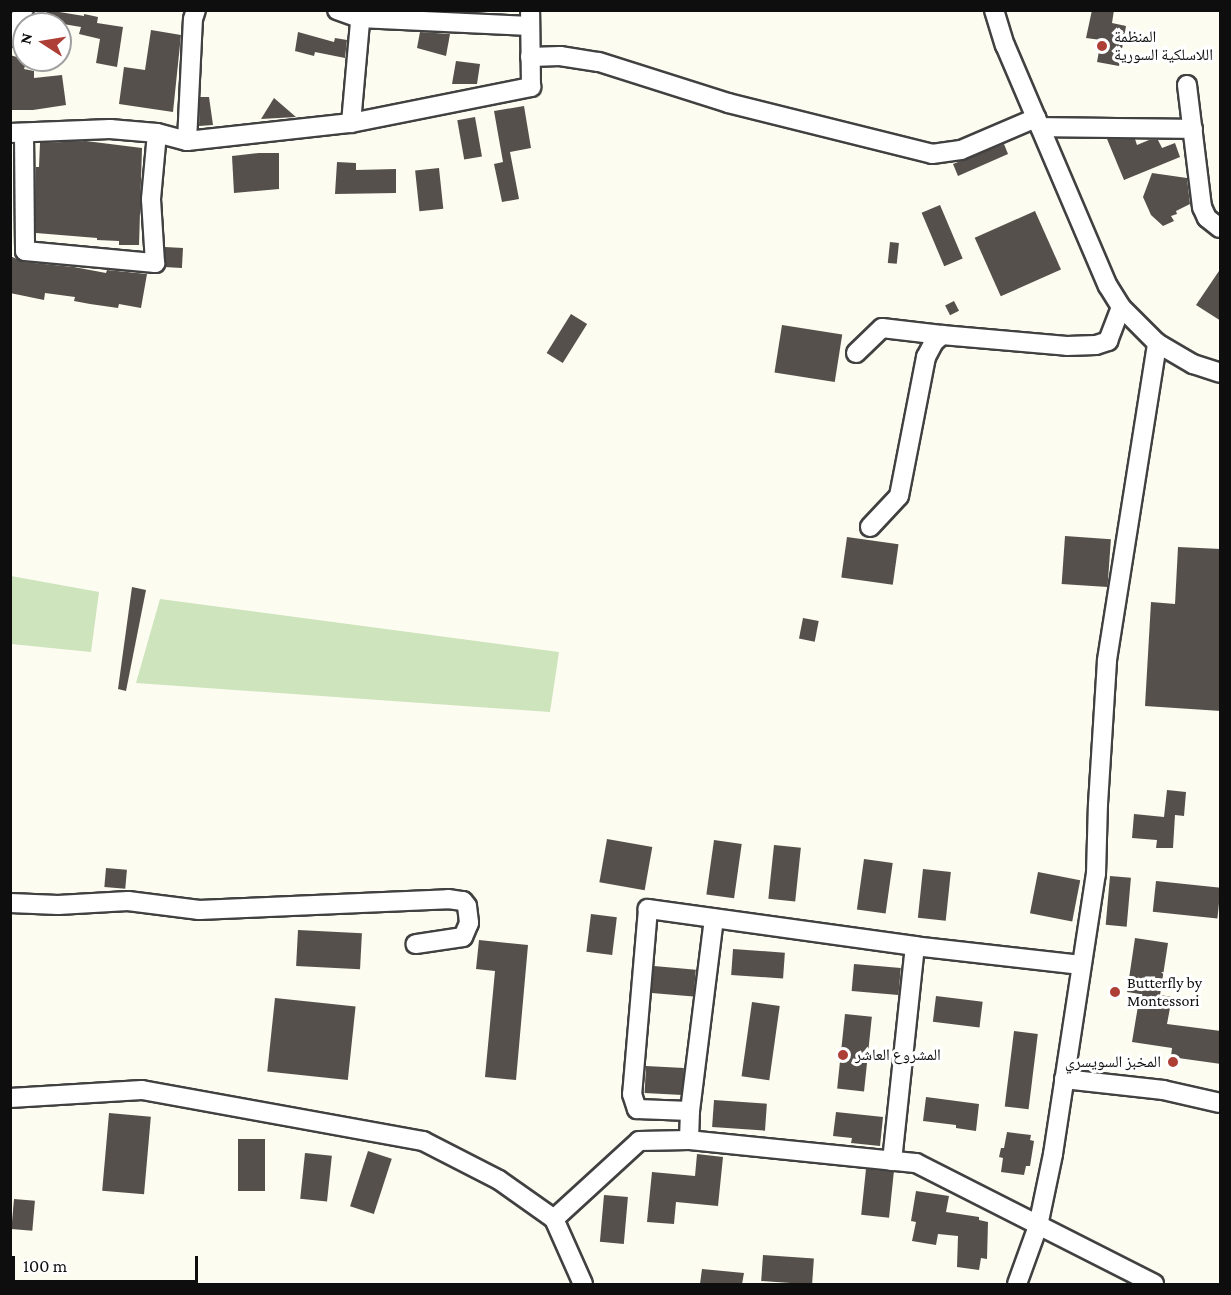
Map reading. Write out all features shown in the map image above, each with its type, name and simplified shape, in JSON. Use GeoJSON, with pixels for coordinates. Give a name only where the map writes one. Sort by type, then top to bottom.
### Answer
{"type":"FeatureCollection","features":[{"type":"Feature","properties":{"kind":"street"},"geometry":{"type":"LineString","coordinates":[[10,37],[24,10]]}},
{"type":"Feature","properties":{"kind":"street"},"geometry":{"type":"LineString","coordinates":[[187,141],[193,19],[196,10]]}},
{"type":"Feature","properties":{"kind":"street"},"geometry":{"type":"LineString","coordinates":[[157,133],[151,199],[155,263],[26,251],[17,133],[76,128],[157,133],[187,141],[351,123],[531,87],[530,18],[360,14],[337,10]]}},
{"type":"Feature","properties":{"kind":"street"},"geometry":{"type":"LineString","coordinates":[[994,10],[1005,45],[1099,268],[1121,308],[1156,343],[1193,364],[1221,373]]}},
{"type":"Feature","properties":{"kind":"street"},"geometry":{"type":"LineString","coordinates":[[351,123],[360,14]]}},
{"type":"Feature","properties":{"kind":"street"},"geometry":{"type":"LineString","coordinates":[[530,57],[560,56],[600,62],[728,103],[932,154],[962,150],[1038,123],[1193,129]]}},
{"type":"Feature","properties":{"kind":"street"},"geometry":{"type":"LineString","coordinates":[[1187,85],[1202,207],[1207,218],[1221,228]]}},
{"type":"Feature","properties":{"kind":"street"},"geometry":{"type":"LineString","coordinates":[[856,353],[882,328],[1067,346],[1096,345],[1108,341],[1121,308]]}},
{"type":"Feature","properties":{"kind":"street"},"geometry":{"type":"LineString","coordinates":[[870,527],[898,495],[926,357],[934,342],[942,335]]}},
{"type":"Feature","properties":{"kind":"street"},"geometry":{"type":"LineString","coordinates":[[1017,1284],[1038,1226],[1096,874],[1107,660],[1156,343]]}},
{"type":"Feature","properties":{"kind":"street"},"geometry":{"type":"LineString","coordinates":[[10,903],[58,905],[128,901],[199,910],[448,899],[463,902],[467,906],[469,923],[463,937],[416,944]]}},
{"type":"Feature","properties":{"kind":"street"},"geometry":{"type":"LineString","coordinates":[[690,1111],[636,1109],[632,1094],[648,909],[915,946],[1081,965]]}},
{"type":"Feature","properties":{"kind":"street"},"geometry":{"type":"LineString","coordinates":[[689,1140],[690,1111],[714,918]]}},
{"type":"Feature","properties":{"kind":"street"},"geometry":{"type":"LineString","coordinates":[[892,1161],[915,946]]}},
{"type":"Feature","properties":{"kind":"street"},"geometry":{"type":"LineString","coordinates":[[1064,1078],[1162,1090],[1221,1103]]}},
{"type":"Feature","properties":{"kind":"street"},"geometry":{"type":"LineString","coordinates":[[10,1098],[142,1090],[423,1141],[500,1180],[554,1220],[583,1284]]}},
{"type":"Feature","properties":{"kind":"street"},"geometry":{"type":"LineString","coordinates":[[554,1220],[639,1141],[689,1140],[916,1163],[1154,1284]]}},
{"type":"Feature","properties":{"kind":"green space"},"geometry":{"type":"Polygon","coordinates":[[[11,576],[99,592],[91,652],[11,644],[11,576]]]}},
{"type":"Feature","properties":{"kind":"green space"},"geometry":{"type":"Polygon","coordinates":[[[160,599],[559,652],[550,712],[136,683],[160,599]]]}},
{"type":"Feature","properties":{"kind":"building"},"geometry":{"type":"Polygon","coordinates":[[[1092,10],[1114,10],[1112,23],[1126,26],[1119,66],[1097,62],[1101,40],[1086,38],[1092,10]]]}},
{"type":"Feature","properties":{"kind":"building"},"geometry":{"type":"Polygon","coordinates":[[[72,14],[98,17],[97,23],[123,27],[117,67],[96,63],[100,39],[79,34],[81,27],[72,26],[72,14]]]}},
{"type":"Feature","properties":{"kind":"building"},"geometry":{"type":"Polygon","coordinates":[[[151,30],[181,35],[173,112],[119,104],[124,67],[145,70],[151,30]]]}},
{"type":"Feature","properties":{"kind":"building"},"geometry":{"type":"Polygon","coordinates":[[[298,32],[334,42],[335,38],[347,40],[345,58],[315,52],[314,56],[295,51],[298,32]]]}},
{"type":"Feature","properties":{"kind":"building"},"geometry":{"type":"Polygon","coordinates":[[[420,32],[450,34],[446,56],[417,48],[420,32]]]}},
{"type":"Feature","properties":{"kind":"building"},"geometry":{"type":"Polygon","coordinates":[[[10,55],[12,56],[12,72],[34,72],[34,78],[62,75],[66,105],[33,110],[10,110],[10,55]]]}},
{"type":"Feature","properties":{"kind":"building"},"geometry":{"type":"Polygon","coordinates":[[[456,61],[480,64],[477,84],[452,84],[456,61]]]}},
{"type":"Feature","properties":{"kind":"building"},"geometry":{"type":"Polygon","coordinates":[[[200,97],[209,97],[213,125],[199,126],[200,97]]]}},
{"type":"Feature","properties":{"kind":"building"},"geometry":{"type":"Polygon","coordinates":[[[274,98],[296,117],[261,119],[274,98]]]}},
{"type":"Feature","properties":{"kind":"building"},"geometry":{"type":"Polygon","coordinates":[[[524,106],[531,148],[510,152],[519,199],[502,202],[494,164],[503,162],[494,111],[524,106]]]}},
{"type":"Feature","properties":{"kind":"building"},"geometry":{"type":"Polygon","coordinates":[[[475,117],[482,156],[464,160],[457,120],[475,117]]]}},
{"type":"Feature","properties":{"kind":"building"},"geometry":{"type":"Polygon","coordinates":[[[1107,139],[1135,139],[1137,145],[1149,140],[1158,140],[1162,148],[1175,143],[1180,157],[1124,180],[1107,139]]]}},
{"type":"Feature","properties":{"kind":"building"},"geometry":{"type":"Polygon","coordinates":[[[86,141],[142,148],[139,245],[119,245],[119,241],[36,233],[36,167],[39,167],[40,143],[86,141]]]}},
{"type":"Feature","properties":{"kind":"building"},"geometry":{"type":"Polygon","coordinates":[[[1004,144],[1008,154],[958,176],[953,164],[1004,144]]]}},
{"type":"Feature","properties":{"kind":"building"},"geometry":{"type":"Polygon","coordinates":[[[279,153],[279,189],[234,193],[232,156],[279,153]]]}},
{"type":"Feature","properties":{"kind":"building"},"geometry":{"type":"Polygon","coordinates":[[[337,162],[356,163],[356,170],[396,169],[396,193],[335,194],[337,162]]]}},
{"type":"Feature","properties":{"kind":"building"},"geometry":{"type":"Polygon","coordinates":[[[439,168],[443,209],[419,211],[415,171],[439,168]]]}},
{"type":"Feature","properties":{"kind":"building"},"geometry":{"type":"Polygon","coordinates":[[[1152,173],[1187,178],[1190,204],[1176,211],[1177,214],[1171,216],[1174,221],[1163,226],[1151,215],[1143,197],[1152,173]]]}},
{"type":"Feature","properties":{"kind":"building"},"geometry":{"type":"Polygon","coordinates":[[[940,205],[963,258],[944,266],[922,213],[940,205]]]}},
{"type":"Feature","properties":{"kind":"building"},"geometry":{"type":"Polygon","coordinates":[[[1035,211],[1061,269],[1001,296],[975,238],[1035,211]]]}},
{"type":"Feature","properties":{"kind":"building"},"geometry":{"type":"Polygon","coordinates":[[[890,242],[899,243],[897,264],[888,263],[890,242]]]}},
{"type":"Feature","properties":{"kind":"building"},"geometry":{"type":"Polygon","coordinates":[[[165,247],[183,248],[182,268],[164,267],[165,247]]]}},
{"type":"Feature","properties":{"kind":"building"},"geometry":{"type":"Polygon","coordinates":[[[10,256],[24,262],[106,273],[107,270],[147,274],[141,308],[119,304],[118,308],[90,304],[74,301],[75,297],[45,293],[44,300],[10,293],[10,256]]]}},
{"type":"Feature","properties":{"kind":"building"},"geometry":{"type":"Polygon","coordinates":[[[1221,268],[1221,321],[1196,305],[1221,268]]]}},
{"type":"Feature","properties":{"kind":"building"},"geometry":{"type":"Polygon","coordinates":[[[954,301],[959,311],[950,315],[945,306],[954,301]]]}},
{"type":"Feature","properties":{"kind":"building"},"geometry":{"type":"Polygon","coordinates":[[[571,314],[587,324],[563,363],[547,353],[571,314]]]}},
{"type":"Feature","properties":{"kind":"building"},"geometry":{"type":"Polygon","coordinates":[[[782,325],[842,335],[835,382],[774,372],[782,325]]]}},
{"type":"Feature","properties":{"kind":"building"},"geometry":{"type":"Polygon","coordinates":[[[1065,536],[1111,539],[1108,587],[1062,584],[1065,536]]]}},
{"type":"Feature","properties":{"kind":"building"},"geometry":{"type":"Polygon","coordinates":[[[847,537],[898,544],[893,585],[841,578],[847,537]]]}},
{"type":"Feature","properties":{"kind":"building"},"geometry":{"type":"Polygon","coordinates":[[[1178,547],[1221,549],[1221,711],[1145,706],[1151,602],[1175,604],[1178,547]]]}},
{"type":"Feature","properties":{"kind":"building"},"geometry":{"type":"Polygon","coordinates":[[[132,587],[146,590],[126,691],[118,689],[132,587]]]}},
{"type":"Feature","properties":{"kind":"building"},"geometry":{"type":"Polygon","coordinates":[[[803,618],[819,621],[815,642],[799,639],[803,618]]]}},
{"type":"Feature","properties":{"kind":"building"},"geometry":{"type":"Polygon","coordinates":[[[1167,790],[1186,792],[1184,816],[1175,815],[1173,848],[1156,848],[1157,840],[1132,838],[1134,814],[1164,817],[1167,790]]]}},
{"type":"Feature","properties":{"kind":"building"},"geometry":{"type":"Polygon","coordinates":[[[607,839],[652,847],[645,890],[599,882],[607,839]]]}},
{"type":"Feature","properties":{"kind":"building"},"geometry":{"type":"Polygon","coordinates":[[[714,840],[742,844],[734,898],[706,894],[714,840]]]}},
{"type":"Feature","properties":{"kind":"building"},"geometry":{"type":"Polygon","coordinates":[[[774,845],[801,848],[795,902],[768,899],[774,845]]]}},
{"type":"Feature","properties":{"kind":"building"},"geometry":{"type":"Polygon","coordinates":[[[864,859],[893,863],[886,914],[857,910],[864,859]]]}},
{"type":"Feature","properties":{"kind":"building"},"geometry":{"type":"Polygon","coordinates":[[[106,868],[127,870],[125,889],[104,887],[106,868]]]}},
{"type":"Feature","properties":{"kind":"building"},"geometry":{"type":"Polygon","coordinates":[[[923,869],[951,872],[946,921],[918,918],[923,869]]]}},
{"type":"Feature","properties":{"kind":"building"},"geometry":{"type":"Polygon","coordinates":[[[1038,872],[1080,880],[1072,921],[1030,913],[1038,872]]]}},
{"type":"Feature","properties":{"kind":"building"},"geometry":{"type":"Polygon","coordinates":[[[1110,876],[1131,878],[1127,927],[1106,925],[1110,876]]]}},
{"type":"Feature","properties":{"kind":"building"},"geometry":{"type":"Polygon","coordinates":[[[1156,881],[1220,888],[1217,919],[1153,912],[1156,881]]]}},
{"type":"Feature","properties":{"kind":"building"},"geometry":{"type":"Polygon","coordinates":[[[591,914],[617,917],[612,955],[586,952],[591,914]]]}},
{"type":"Feature","properties":{"kind":"building"},"geometry":{"type":"Polygon","coordinates":[[[298,930],[362,933],[360,969],[296,966],[298,930]]]}},
{"type":"Feature","properties":{"kind":"building"},"geometry":{"type":"Polygon","coordinates":[[[1135,938],[1168,943],[1160,995],[1172,997],[1167,1024],[1221,1031],[1221,1064],[1171,1057],[1172,1048],[1132,1042],[1140,994],[1127,992],[1135,938]]]}},
{"type":"Feature","properties":{"kind":"building"},"geometry":{"type":"Polygon","coordinates":[[[479,940],[528,945],[516,1080],[485,1077],[495,971],[476,969],[479,940]]]}},
{"type":"Feature","properties":{"kind":"building"},"geometry":{"type":"Polygon","coordinates":[[[733,949],[785,953],[783,979],[731,975],[733,949]]]}},
{"type":"Feature","properties":{"kind":"building"},"geometry":{"type":"Polygon","coordinates":[[[854,964],[901,968],[898,995],[852,991],[854,964]]]}},
{"type":"Feature","properties":{"kind":"building"},"geometry":{"type":"Polygon","coordinates":[[[654,966],[696,970],[693,997],[652,993],[654,966]]]}},
{"type":"Feature","properties":{"kind":"building"},"geometry":{"type":"Polygon","coordinates":[[[936,996],[983,1002],[979,1028],[933,1022],[936,996]]]}},
{"type":"Feature","properties":{"kind":"building"},"geometry":{"type":"Polygon","coordinates":[[[275,998],[356,1006],[348,1080],[267,1072],[275,998]]]}},
{"type":"Feature","properties":{"kind":"building"},"geometry":{"type":"Polygon","coordinates":[[[752,1002],[780,1006],[769,1080],[742,1076],[752,1002]]]}},
{"type":"Feature","properties":{"kind":"building"},"geometry":{"type":"Polygon","coordinates":[[[845,1014],[872,1017],[864,1091],[837,1089],[845,1014]]]}},
{"type":"Feature","properties":{"kind":"building"},"geometry":{"type":"Polygon","coordinates":[[[1014,1031],[1038,1034],[1029,1109],[1005,1106],[1014,1031]]]}},
{"type":"Feature","properties":{"kind":"building"},"geometry":{"type":"Polygon","coordinates":[[[646,1066],[684,1068],[683,1095],[645,1093],[646,1066]]]}},
{"type":"Feature","properties":{"kind":"building"},"geometry":{"type":"Polygon","coordinates":[[[926,1097],[979,1104],[976,1131],[956,1128],[956,1125],[923,1121],[926,1097]]]}},
{"type":"Feature","properties":{"kind":"building"},"geometry":{"type":"Polygon","coordinates":[[[714,1100],[767,1104],[765,1131],[712,1127],[714,1100]]]}},
{"type":"Feature","properties":{"kind":"building"},"geometry":{"type":"Polygon","coordinates":[[[836,1112],[883,1117],[880,1146],[851,1143],[852,1138],[833,1136],[836,1112]]]}},
{"type":"Feature","properties":{"kind":"building"},"geometry":{"type":"Polygon","coordinates":[[[109,1113],[151,1117],[144,1194],[102,1191],[109,1113]]]}},
{"type":"Feature","properties":{"kind":"building"},"geometry":{"type":"Polygon","coordinates":[[[1007,1132],[1031,1135],[1030,1140],[1034,1141],[1030,1166],[1026,1166],[1024,1175],[1001,1172],[1003,1158],[999,1157],[1001,1148],[1004,1148],[1007,1132]]]}},
{"type":"Feature","properties":{"kind":"building"},"geometry":{"type":"Polygon","coordinates":[[[238,1139],[265,1139],[265,1191],[238,1191],[238,1139]]]}},
{"type":"Feature","properties":{"kind":"building"},"geometry":{"type":"Polygon","coordinates":[[[368,1151],[392,1159],[374,1214],[350,1206],[368,1151]]]}},
{"type":"Feature","properties":{"kind":"building"},"geometry":{"type":"Polygon","coordinates":[[[305,1153],[332,1156],[327,1202],[300,1199],[305,1153]]]}},
{"type":"Feature","properties":{"kind":"building"},"geometry":{"type":"Polygon","coordinates":[[[697,1154],[723,1157],[718,1206],[676,1202],[674,1224],[647,1222],[652,1172],[695,1176],[697,1154]]]}},
{"type":"Feature","properties":{"kind":"building"},"geometry":{"type":"Polygon","coordinates":[[[866,1169],[894,1172],[889,1218],[861,1215],[866,1169]]]}},
{"type":"Feature","properties":{"kind":"building"},"geometry":{"type":"Polygon","coordinates":[[[916,1191],[949,1196],[946,1212],[979,1217],[979,1220],[988,1222],[987,1259],[981,1258],[979,1270],[957,1267],[958,1236],[938,1234],[936,1245],[912,1241],[916,1222],[911,1221],[916,1191]]]}},
{"type":"Feature","properties":{"kind":"building"},"geometry":{"type":"Polygon","coordinates":[[[604,1195],[628,1197],[624,1244],[600,1242],[604,1195]]]}},
{"type":"Feature","properties":{"kind":"building"},"geometry":{"type":"Polygon","coordinates":[[[14,1199],[35,1201],[32,1231],[11,1229],[14,1199]]]}},
{"type":"Feature","properties":{"kind":"building"},"geometry":{"type":"Polygon","coordinates":[[[763,1255],[814,1259],[812,1284],[761,1281],[763,1255]]]}},
{"type":"Feature","properties":{"kind":"building"},"geometry":{"type":"Polygon","coordinates":[[[702,1269],[744,1273],[742,1284],[700,1284],[702,1269]]]}},
{"type":"Feature","properties":{"kind":"place","name":"المنظمة اللاسلكية السورية"},"geometry":{"type":"Point","coordinates":[1102,46]}},
{"type":"Feature","properties":{"kind":"place","name":"Butterfly by Montessori"},"geometry":{"type":"Point","coordinates":[1115,992]}},
{"type":"Feature","properties":{"kind":"place","name":"المشروع العاشر"},"geometry":{"type":"Point","coordinates":[843,1055]}},
{"type":"Feature","properties":{"kind":"place","name":"المخبز السويسري"},"geometry":{"type":"Point","coordinates":[1173,1062]}}]}
